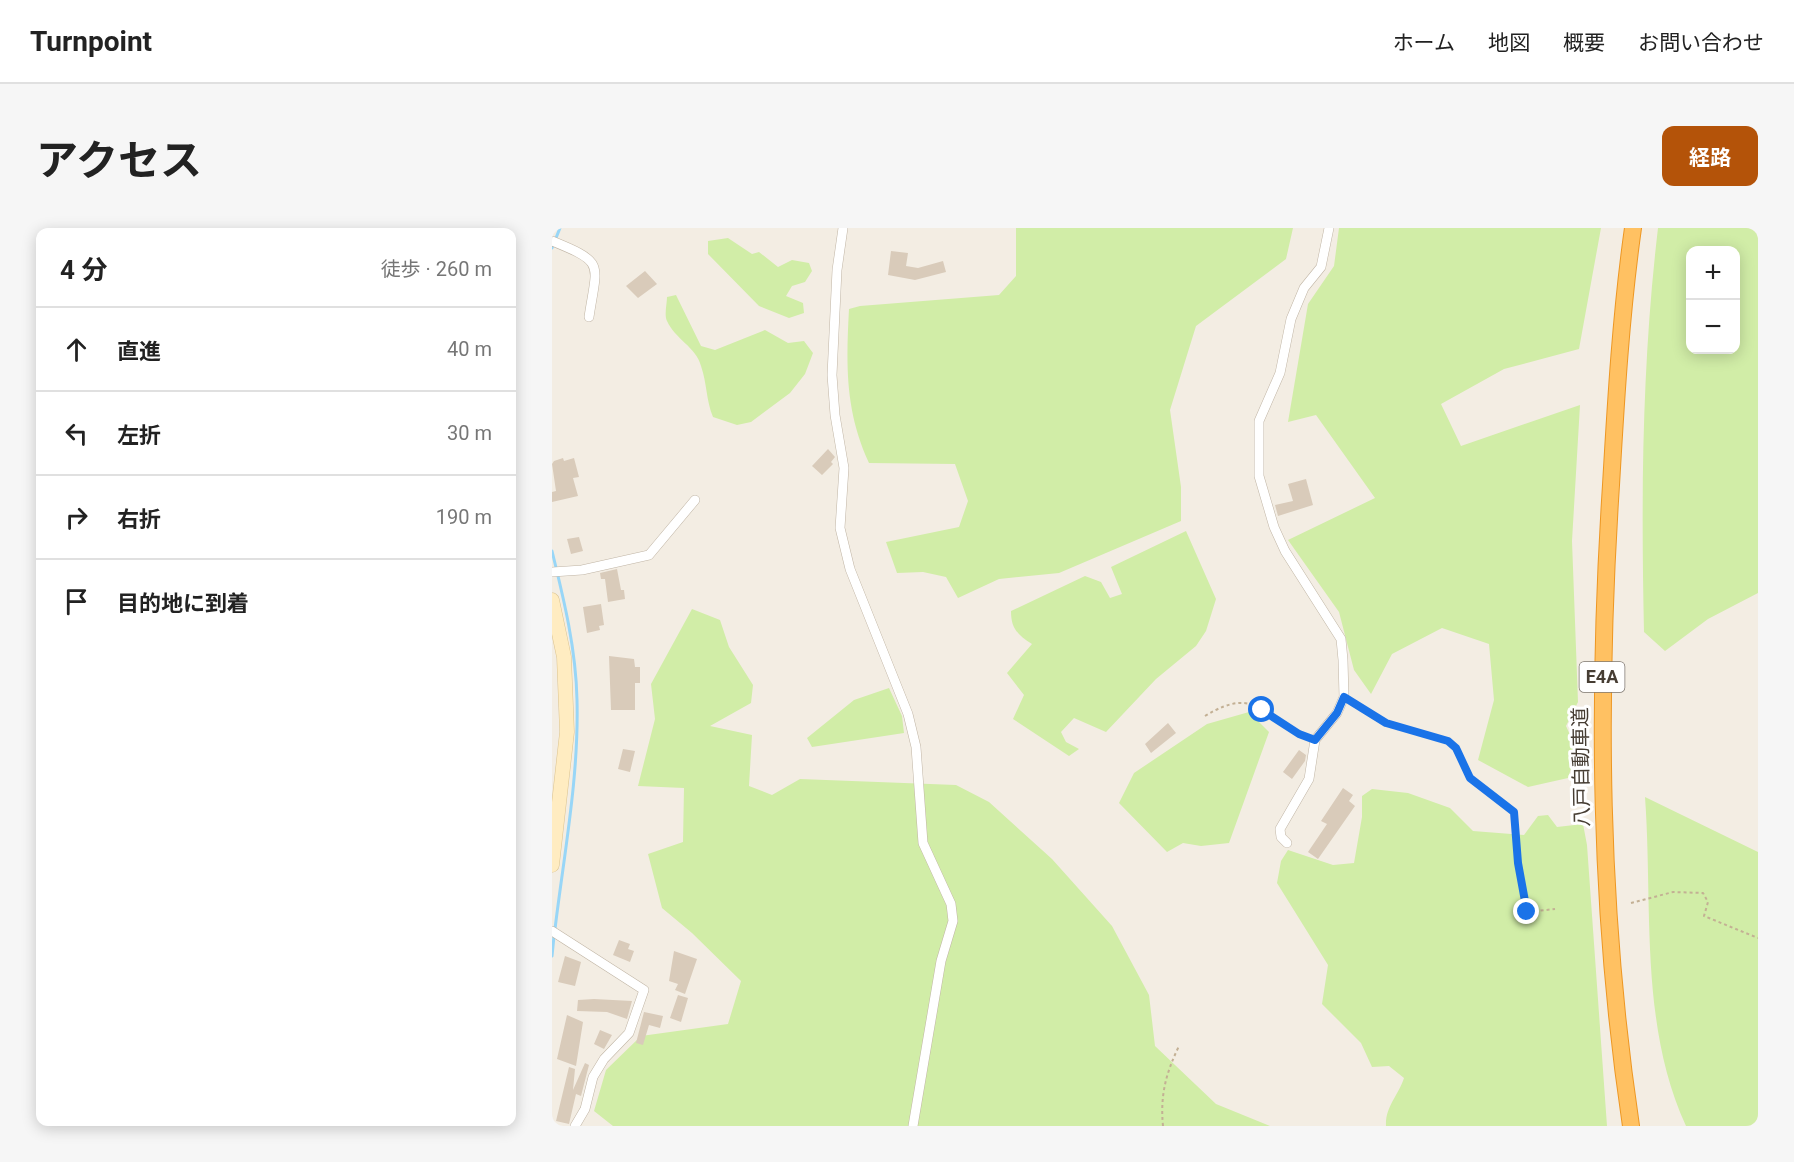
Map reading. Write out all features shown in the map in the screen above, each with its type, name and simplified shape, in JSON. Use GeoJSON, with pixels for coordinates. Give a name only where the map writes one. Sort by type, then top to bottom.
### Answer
{"type":"FeatureCollection","features":[{"type":"Feature","properties":{"kind":"highway","name":"八戸自動車道"},"geometry":{"type":"LineString","coordinates":[[1631,1126],[1611,956],[1603,831],[1601,740],[1605,572],[1619,357],[1633,228]]}},
{"type":"Feature","properties":{"kind":"street"},"geometry":{"type":"LineString","coordinates":[[843,228],[837,270],[832,375],[835,415],[844,468],[840,528],[850,569],[908,714],[916,747],[923,843],[951,904],[953,921],[941,961],[913,1126]]}},
{"type":"Feature","properties":{"kind":"street"},"geometry":{"type":"LineString","coordinates":[[1287,843],[1281,837],[1280,829],[1309,779],[1315,740],[1337,713],[1344,697],[1341,639],[1285,551],[1274,527],[1259,476],[1259,421],[1280,373],[1291,320],[1304,288],[1323,260],[1329,228]]}},
{"type":"Feature","properties":{"kind":"street"},"geometry":{"type":"LineString","coordinates":[[552,242],[587,256],[592,262],[596,271],[589,318]]}},
{"type":"Feature","properties":{"kind":"street"},"geometry":{"type":"LineString","coordinates":[[552,572],[582,570],[649,555],[695,500]]}},
{"type":"Feature","properties":{"kind":"street"},"geometry":{"type":"LineString","coordinates":[[552,600],[564,657],[567,732],[552,865]]}},
{"type":"Feature","properties":{"kind":"street"},"geometry":{"type":"LineString","coordinates":[[552,932],[644,990],[629,1033],[604,1059],[593,1077],[585,1109],[575,1126]]}},
{"type":"Feature","properties":{"kind":"path"},"geometry":{"type":"LineString","coordinates":[[1344,697],[1386,723],[1433,735],[1448,741],[1456,748],[1470,778],[1514,812],[1518,863],[1527,912],[1555,909]]}},
{"type":"Feature","properties":{"kind":"path"},"geometry":{"type":"LineString","coordinates":[[1204,716],[1230,704],[1251,702],[1299,734],[1315,740]]}},
{"type":"Feature","properties":{"kind":"path"},"geometry":{"type":"LineString","coordinates":[[1631,903],[1673,892],[1703,893],[1708,902],[1704,916],[1758,938]]}},
{"type":"Feature","properties":{"kind":"path"},"geometry":{"type":"LineString","coordinates":[[1163,1126],[1162,1094],[1165,1074],[1179,1046]]}},
{"type":"Feature","properties":{"kind":"green space"},"geometry":{"type":"Polygon","coordinates":[[[1016,228],[1293,228],[1286,259],[1196,326],[1170,410],[1181,487],[1181,521],[1059,573],[999,579],[958,598],[946,577],[923,572],[897,573],[886,542],[959,527],[968,501],[955,464],[869,463],[855,425],[851,406],[847,349],[849,309],[860,306],[999,295],[1016,276],[1016,228]]]}},
{"type":"Feature","properties":{"kind":"green space"},"geometry":{"type":"Polygon","coordinates":[[[1339,228],[1601,228],[1579,349],[1504,369],[1441,404],[1461,446],[1580,405],[1572,541],[1578,702],[1566,726],[1577,750],[1568,778],[1528,787],[1478,760],[1494,700],[1489,644],[1442,628],[1392,654],[1371,694],[1354,670],[1339,612],[1288,540],[1375,498],[1316,415],[1288,422],[1308,304],[1334,266],[1339,228]]]}},
{"type":"Feature","properties":{"kind":"green space"},"geometry":{"type":"Polygon","coordinates":[[[1658,228],[1758,228],[1758,593],[1708,619],[1665,651],[1644,632],[1644,430],[1649,329],[1658,228]]]}},
{"type":"Feature","properties":{"kind":"green space"},"geometry":{"type":"Polygon","coordinates":[[[728,238],[752,254],[759,252],[778,267],[792,260],[809,263],[812,271],[805,282],[792,286],[786,296],[803,303],[804,313],[789,318],[759,306],[708,254],[708,241],[728,238]]]}},
{"type":"Feature","properties":{"kind":"green space"},"geometry":{"type":"Polygon","coordinates":[[[676,295],[701,346],[715,350],[765,330],[788,343],[804,341],[813,353],[805,374],[790,393],[751,422],[737,425],[713,417],[698,359],[666,319],[667,297],[676,295]]]}},
{"type":"Feature","properties":{"kind":"green space"},"geometry":{"type":"Polygon","coordinates":[[[1186,531],[1216,599],[1206,631],[1196,646],[1156,679],[1106,732],[1074,718],[1061,732],[1066,742],[1079,749],[1069,756],[1013,719],[1024,695],[1007,673],[1032,644],[1016,631],[1011,611],[1085,576],[1101,582],[1110,598],[1122,594],[1111,567],[1186,531]]]}},
{"type":"Feature","properties":{"kind":"green space"},"geometry":{"type":"Polygon","coordinates":[[[692,609],[720,620],[729,647],[753,685],[751,703],[710,726],[752,735],[749,786],[772,795],[800,779],[956,785],[989,802],[1052,859],[1112,926],[1149,995],[1155,1046],[1216,1104],[1270,1126],[613,1126],[594,1111],[606,1070],[641,1036],[728,1024],[741,981],[692,933],[662,908],[648,854],[683,842],[684,788],[638,786],[655,719],[651,684],[692,609]]]}},
{"type":"Feature","properties":{"kind":"green space"},"geometry":{"type":"Polygon","coordinates":[[[889,688],[902,716],[904,733],[812,747],[807,738],[854,700],[889,688]]]}},
{"type":"Feature","properties":{"kind":"green space"},"geometry":{"type":"Polygon","coordinates":[[[1249,712],[1269,732],[1229,843],[1201,846],[1183,843],[1167,852],[1119,803],[1134,773],[1207,724],[1249,712]]]}},
{"type":"Feature","properties":{"kind":"green space"},"geometry":{"type":"Polygon","coordinates":[[[1372,789],[1408,793],[1450,808],[1473,831],[1524,835],[1538,816],[1548,815],[1557,827],[1583,824],[1587,845],[1607,1126],[1386,1126],[1390,1107],[1404,1078],[1389,1066],[1372,1067],[1361,1043],[1322,1004],[1328,965],[1277,883],[1281,861],[1288,850],[1333,865],[1354,863],[1362,817],[1362,796],[1372,789]]]}},
{"type":"Feature","properties":{"kind":"green space"},"geometry":{"type":"Polygon","coordinates":[[[1645,797],[1758,852],[1758,1126],[1686,1126],[1671,1087],[1654,1006],[1645,797]]]}},
{"type":"Feature","properties":{"kind":"building"},"geometry":{"type":"Polygon","coordinates":[[[891,251],[908,253],[906,266],[918,268],[943,261],[946,272],[915,280],[888,275],[891,251]]]}},
{"type":"Feature","properties":{"kind":"building"},"geometry":{"type":"Polygon","coordinates":[[[645,271],[657,284],[638,298],[626,286],[645,271]]]}},
{"type":"Feature","properties":{"kind":"building"},"geometry":{"type":"Polygon","coordinates":[[[828,449],[835,457],[831,462],[833,464],[822,475],[812,466],[828,449]]]}},
{"type":"Feature","properties":{"kind":"building"},"geometry":{"type":"Polygon","coordinates":[[[563,458],[564,461],[574,458],[579,477],[573,478],[578,496],[552,502],[552,492],[556,491],[552,464],[563,458]]]}},
{"type":"Feature","properties":{"kind":"building"},"geometry":{"type":"Polygon","coordinates":[[[1306,479],[1313,505],[1278,516],[1275,505],[1293,501],[1288,484],[1306,479]]]}},
{"type":"Feature","properties":{"kind":"building"},"geometry":{"type":"Polygon","coordinates":[[[579,537],[583,551],[571,554],[567,539],[579,537]]]}},
{"type":"Feature","properties":{"kind":"building"},"geometry":{"type":"Polygon","coordinates":[[[617,569],[625,599],[608,602],[605,579],[601,579],[600,573],[617,569]]]}},
{"type":"Feature","properties":{"kind":"building"},"geometry":{"type":"Polygon","coordinates":[[[601,604],[604,625],[599,626],[600,630],[587,633],[583,607],[601,604]]]}},
{"type":"Feature","properties":{"kind":"building"},"geometry":{"type":"Polygon","coordinates":[[[609,656],[634,659],[635,667],[640,667],[640,683],[635,683],[635,710],[611,710],[609,656]]]}},
{"type":"Feature","properties":{"kind":"building"},"geometry":{"type":"Polygon","coordinates":[[[1168,723],[1176,733],[1151,753],[1145,744],[1168,723]]]}},
{"type":"Feature","properties":{"kind":"building"},"geometry":{"type":"Polygon","coordinates":[[[623,749],[635,751],[630,772],[618,769],[623,749]]]}},
{"type":"Feature","properties":{"kind":"building"},"geometry":{"type":"Polygon","coordinates":[[[1299,750],[1306,755],[1305,761],[1292,779],[1283,772],[1299,750]]]}},
{"type":"Feature","properties":{"kind":"building"},"geometry":{"type":"Polygon","coordinates":[[[1343,788],[1353,795],[1349,801],[1355,806],[1318,859],[1308,852],[1327,824],[1321,821],[1343,788]]]}},
{"type":"Feature","properties":{"kind":"building"},"geometry":{"type":"Polygon","coordinates":[[[619,940],[630,944],[628,949],[634,951],[630,962],[613,955],[619,940]]]}},
{"type":"Feature","properties":{"kind":"building"},"geometry":{"type":"Polygon","coordinates":[[[674,951],[697,959],[685,994],[675,990],[678,984],[669,981],[674,951]]]}},
{"type":"Feature","properties":{"kind":"building"},"geometry":{"type":"Polygon","coordinates":[[[565,956],[581,962],[575,986],[558,982],[565,956]]]}},
{"type":"Feature","properties":{"kind":"building"},"geometry":{"type":"Polygon","coordinates":[[[678,995],[688,998],[681,1022],[670,1018],[678,995]]]}},
{"type":"Feature","properties":{"kind":"building"},"geometry":{"type":"Polygon","coordinates":[[[578,1000],[632,1001],[627,1019],[607,1012],[577,1011],[578,1000]]]}},
{"type":"Feature","properties":{"kind":"building"},"geometry":{"type":"Polygon","coordinates":[[[644,1012],[663,1016],[660,1028],[649,1025],[643,1045],[636,1043],[644,1012]]]}},
{"type":"Feature","properties":{"kind":"building"},"geometry":{"type":"Polygon","coordinates":[[[567,1015],[583,1022],[576,1066],[557,1059],[567,1015]]]}},
{"type":"Feature","properties":{"kind":"building"},"geometry":{"type":"Polygon","coordinates":[[[600,1030],[612,1035],[604,1049],[594,1044],[600,1030]]]}},
{"type":"Feature","properties":{"kind":"building"},"geometry":{"type":"Polygon","coordinates":[[[585,1063],[589,1065],[581,1096],[576,1094],[569,1124],[556,1121],[569,1067],[575,1069],[573,1090],[585,1063]]]}},
{"type":"Feature","properties":{"kind":"waterway"},"geometry":{"type":"LineString","coordinates":[[552,248],[560,228]]}},
{"type":"Feature","properties":{"kind":"waterway"},"geometry":{"type":"LineString","coordinates":[[552,551],[572,643],[577,700],[576,758],[555,929]]}},
{"type":"Feature","properties":{"kind":"waterway"},"geometry":{"type":"LineString","coordinates":[[552,956],[554,936]]}},
{"type":"Feature","properties":{"kind":"route"},"geometry":{"type":"LineString","coordinates":[[1262,710],[1299,734],[1315,740],[1320,731],[1337,713],[1344,697],[1370,716],[1386,723],[1448,741],[1456,748],[1470,778],[1514,812],[1518,863],[1527,912]]}}]}
